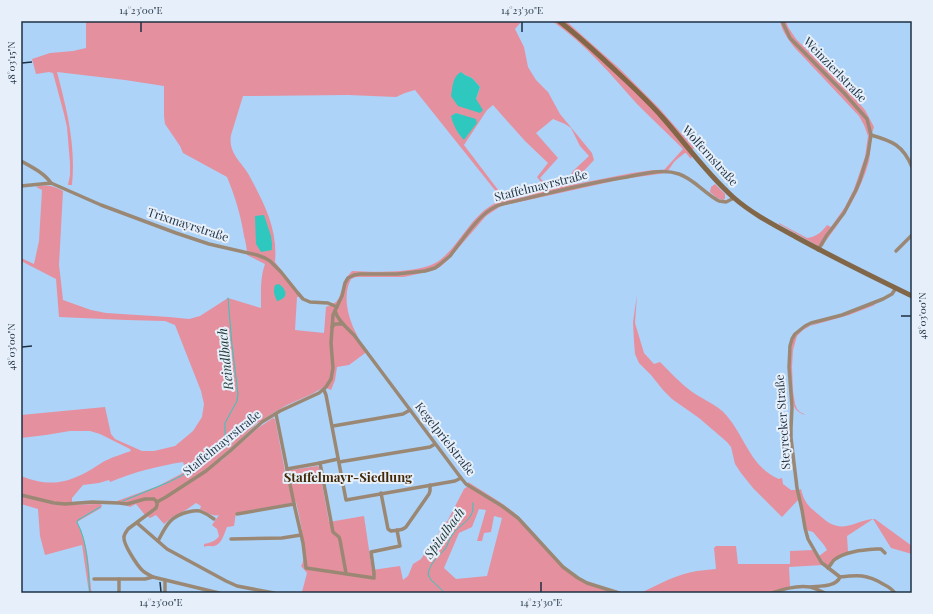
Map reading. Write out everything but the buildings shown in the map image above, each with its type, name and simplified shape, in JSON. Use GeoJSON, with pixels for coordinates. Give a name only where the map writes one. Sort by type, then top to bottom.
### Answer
{"type":"FeatureCollection","features":[{"type":"Feature","properties":{"kind":"main road","name":"Wolfernstraße"},"geometry":{"type":"LineString","coordinates":[[559,21],[605,60],[639,92],[720,185],[744,206],[818,250],[912,296]]}},
{"type":"Feature","properties":{"kind":"street","name":"Weinzierlstraße"},"geometry":{"type":"LineString","coordinates":[[782,21],[790,38],[844,93],[867,119],[870,135],[868,154],[860,180],[844,213],[827,235],[818,250]]}},
{"type":"Feature","properties":{"kind":"street"},"geometry":{"type":"LineString","coordinates":[[870,135],[886,139],[900,148],[912,167]]}},
{"type":"Feature","properties":{"kind":"street"},"geometry":{"type":"LineString","coordinates":[[21,160],[42,174],[51,183]]}},
{"type":"Feature","properties":{"kind":"street","name":"Staffelmayrstraße"},"geometry":{"type":"LineString","coordinates":[[153,577],[146,574],[141,569],[125,542],[125,533],[128,529],[156,508],[157,502],[206,471],[262,422],[324,390],[329,383],[334,363],[331,342],[332,319],[347,280],[351,276],[360,274],[406,274],[435,268],[450,256],[484,214],[494,207],[593,183],[657,172],[669,172],[686,177],[719,201],[726,202],[734,198]]}},
{"type":"Feature","properties":{"kind":"street"},"geometry":{"type":"LineString","coordinates":[[21,186],[51,183]]}},
{"type":"Feature","properties":{"kind":"street","name":"Trixmayrstraße"},"geometry":{"type":"LineString","coordinates":[[51,183],[101,206],[176,233],[209,244],[265,258],[281,272],[303,299],[310,302],[328,304],[336,309]]}},
{"type":"Feature","properties":{"kind":"street"},"geometry":{"type":"LineString","coordinates":[[896,251],[912,235]]}},
{"type":"Feature","properties":{"kind":"street","name":"Steyrecker Straße"},"geometry":{"type":"LineString","coordinates":[[840,577],[820,560],[808,539],[805,528],[797,488],[791,428],[792,407],[789,367],[790,346],[795,334],[805,326],[842,315],[884,298],[892,294],[896,288]]}},
{"type":"Feature","properties":{"kind":"street","name":"Kegelprielstraße"},"geometry":{"type":"LineString","coordinates":[[336,309],[336,316],[354,335],[466,484],[502,506],[518,518],[563,567],[578,578],[587,583],[619,593]]}},
{"type":"Feature","properties":{"kind":"street"},"geometry":{"type":"LineString","coordinates":[[332,328],[335,324],[343,324]]}},
{"type":"Feature","properties":{"kind":"street"},"geometry":{"type":"LineString","coordinates":[[324,390],[333,426],[346,500],[455,481],[461,478]]}},
{"type":"Feature","properties":{"kind":"street"},"geometry":{"type":"LineString","coordinates":[[333,426],[403,414],[410,410]]}},
{"type":"Feature","properties":{"kind":"street"},"geometry":{"type":"LineString","coordinates":[[276,414],[303,543],[306,568],[374,578],[371,552],[400,546],[397,530]]}},
{"type":"Feature","properties":{"kind":"street"},"geometry":{"type":"LineString","coordinates":[[287,469],[430,447],[435,444]]}},
{"type":"Feature","properties":{"kind":"street"},"geometry":{"type":"LineString","coordinates":[[320,463],[333,532],[340,540],[346,574]]}},
{"type":"Feature","properties":{"kind":"street"},"geometry":{"type":"LineString","coordinates":[[381,493],[388,529],[391,531],[404,529],[429,494],[430,485]]}},
{"type":"Feature","properties":{"kind":"street"},"geometry":{"type":"LineString","coordinates":[[21,495],[54,503],[65,504],[92,502],[127,504],[145,499],[154,499],[157,502]]}},
{"type":"Feature","properties":{"kind":"street"},"geometry":{"type":"LineString","coordinates":[[237,514],[294,504]]}},
{"type":"Feature","properties":{"kind":"street"},"geometry":{"type":"LineString","coordinates":[[158,541],[168,523],[179,514],[199,511],[214,519]]}},
{"type":"Feature","properties":{"kind":"street"},"geometry":{"type":"LineString","coordinates":[[137,522],[167,549],[226,581],[237,586],[274,593]]}},
{"type":"Feature","properties":{"kind":"street"},"geometry":{"type":"LineString","coordinates":[[231,538],[282,538],[301,535]]}},
{"type":"Feature","properties":{"kind":"street"},"geometry":{"type":"LineString","coordinates":[[828,568],[833,561],[844,555],[878,549],[886,552]]}},
{"type":"Feature","properties":{"kind":"street"},"geometry":{"type":"LineString","coordinates":[[772,593],[789,588],[811,588],[832,584],[840,577],[867,576],[876,580],[895,593]]}},
{"type":"Feature","properties":{"kind":"street"},"geometry":{"type":"LineString","coordinates":[[94,579],[145,579],[153,577],[220,593]]}},
{"type":"Feature","properties":{"kind":"street"},"geometry":{"type":"LineString","coordinates":[[119,579],[119,593]]}},
{"type":"Feature","properties":{"kind":"street"},"geometry":{"type":"LineString","coordinates":[[165,580],[165,593]]}},
{"type":"Feature","properties":{"kind":"street"},"geometry":{"type":"LineString","coordinates":[[811,588],[825,593]]}},
{"type":"Feature","properties":{"kind":"shaded area"},"geometry":{"type":"Polygon","coordinates":[[[86,21],[522,21],[515,29],[524,47],[528,67],[536,80],[548,92],[560,114],[592,153],[594,160],[581,174],[566,186],[632,173],[664,170],[683,149],[637,104],[587,49],[552,21],[566,21],[620,69],[659,108],[694,148],[690,153],[692,156],[691,159],[685,153],[674,162],[666,173],[623,179],[501,206],[486,216],[448,260],[440,267],[431,271],[404,277],[356,277],[351,279],[347,293],[347,307],[358,337],[368,351],[349,365],[337,367],[335,380],[331,390],[324,387],[273,413],[256,424],[214,463],[221,461],[258,428],[273,418],[275,419],[285,471],[317,466],[319,467],[329,522],[364,516],[372,570],[400,566],[403,580],[408,576],[413,564],[421,559],[448,520],[464,489],[468,486],[468,482],[501,503],[519,517],[555,557],[571,572],[590,583],[624,593],[305,593],[302,592],[307,573],[301,566],[303,561],[304,545],[296,502],[236,513],[234,526],[227,527],[219,543],[214,546],[204,547],[204,544],[213,542],[219,536],[217,529],[212,525],[219,515],[207,513],[200,509],[201,506],[196,503],[172,517],[164,524],[156,515],[149,518],[136,504],[130,507],[117,501],[158,486],[181,474],[186,470],[183,462],[164,465],[128,475],[110,482],[109,480],[83,485],[72,498],[72,503],[60,503],[21,494],[21,476],[40,482],[49,483],[65,481],[83,474],[103,462],[131,451],[130,449],[100,434],[90,431],[70,431],[21,438],[21,415],[105,407],[111,434],[115,439],[142,451],[154,451],[175,446],[193,431],[202,417],[204,404],[201,391],[175,325],[165,321],[59,317],[56,279],[21,261],[21,258],[34,264],[39,241],[42,190],[36,187],[50,186],[63,191],[59,265],[63,300],[91,310],[106,313],[189,319],[200,316],[228,298],[261,308],[263,269],[265,264],[247,255],[239,214],[227,177],[183,153],[165,124],[164,86],[57,72],[72,142],[72,185],[68,185],[70,163],[67,127],[53,73],[49,72],[36,74],[32,59],[50,53],[86,48],[86,21]],[[461,72],[476,99],[480,87],[472,78],[461,72]],[[415,90],[396,97],[348,95],[243,96],[231,135],[231,147],[249,175],[265,206],[274,238],[275,262],[302,296],[297,297],[295,330],[324,333],[326,307],[336,302],[339,298],[346,278],[352,271],[398,271],[422,268],[432,265],[448,253],[475,219],[491,205],[501,201],[502,199],[415,90]],[[493,105],[487,110],[464,145],[505,199],[530,195],[537,191],[542,183],[537,177],[548,163],[525,141],[493,105]],[[456,113],[451,117],[461,137],[476,123],[476,120],[456,113]],[[553,119],[536,133],[558,158],[540,178],[555,189],[563,183],[589,156],[580,146],[571,128],[565,124],[553,119]],[[479,509],[472,527],[459,533],[444,568],[456,579],[487,576],[502,518],[494,516],[491,532],[484,533],[482,541],[477,541],[486,510],[479,509]]]}},
{"type":"Feature","properties":{"kind":"shaded area"},"geometry":{"type":"Polygon","coordinates":[[[780,21],[786,21],[796,39],[850,93],[865,110],[874,127],[869,161],[857,193],[823,246],[818,246],[779,223],[807,238],[818,234],[827,225],[831,227],[845,207],[854,189],[865,157],[868,136],[859,116],[794,47],[787,38],[780,21]]]}},
{"type":"Feature","properties":{"kind":"shaded area"},"geometry":{"type":"Polygon","coordinates":[[[461,72],[472,78],[480,87],[476,99],[483,110],[480,113],[458,106],[451,96],[454,79],[461,72]]]}},
{"type":"Feature","properties":{"kind":"shaded area"},"geometry":{"type":"Polygon","coordinates":[[[456,113],[476,119],[477,123],[464,140],[454,126],[451,116],[456,113]]]}},
{"type":"Feature","properties":{"kind":"shaded area"},"geometry":{"type":"Polygon","coordinates":[[[715,184],[725,194],[725,199],[723,200],[717,198],[710,192],[711,187],[715,184]]]}},
{"type":"Feature","properties":{"kind":"shaded area"},"geometry":{"type":"Polygon","coordinates":[[[264,215],[271,236],[272,250],[261,252],[256,244],[255,216],[264,215]]]}},
{"type":"Feature","properties":{"kind":"shaded area"},"geometry":{"type":"Polygon","coordinates":[[[279,284],[284,289],[286,294],[284,298],[277,301],[274,289],[275,285],[279,284]]]}},
{"type":"Feature","properties":{"kind":"shaded area"},"geometry":{"type":"Polygon","coordinates":[[[637,295],[635,323],[644,353],[654,364],[660,362],[687,388],[723,412],[733,424],[755,460],[769,474],[779,479],[782,478],[783,484],[791,490],[797,490],[799,500],[782,517],[753,488],[741,473],[735,464],[731,447],[727,442],[699,418],[672,399],[639,363],[635,354],[633,322],[637,295]]]}},
{"type":"Feature","properties":{"kind":"shaded area"},"geometry":{"type":"Polygon","coordinates":[[[873,303],[875,305],[849,315],[810,326],[797,336],[793,350],[793,391],[797,409],[806,415],[802,414],[796,409],[794,406],[791,384],[791,353],[794,338],[806,327],[873,303]]]}},
{"type":"Feature","properties":{"kind":"shaded area"},"geometry":{"type":"Polygon","coordinates":[[[801,489],[805,501],[809,506],[831,524],[836,526],[845,526],[873,519],[847,536],[848,552],[829,565],[826,565],[819,556],[827,550],[824,545],[813,532],[806,530],[799,490],[801,489]]]}},
{"type":"Feature","properties":{"kind":"shaded area"},"geometry":{"type":"Polygon","coordinates":[[[21,496],[56,505],[102,505],[101,508],[77,522],[86,546],[92,593],[89,593],[82,545],[45,555],[40,536],[38,509],[21,504],[21,496]]]}},
{"type":"Feature","properties":{"kind":"shaded area"},"geometry":{"type":"Polygon","coordinates":[[[873,519],[912,546],[912,554],[891,548],[873,519]]]}},
{"type":"Feature","properties":{"kind":"shaded area"},"geometry":{"type":"Polygon","coordinates":[[[716,546],[736,546],[738,564],[790,564],[790,551],[813,550],[823,565],[789,567],[790,586],[775,593],[641,593],[682,574],[716,569],[714,548],[716,546]]]}},
{"type":"Feature","properties":{"kind":"waterway","name":"Reindlbach"},"geometry":{"type":"LineString","coordinates":[[123,501],[185,474],[211,453],[223,439],[225,435],[225,423],[237,401],[238,394],[228,298]]}},
{"type":"Feature","properties":{"kind":"waterway","name":"Spitalbach"},"geometry":{"type":"LineString","coordinates":[[443,591],[431,580],[428,574],[429,570],[447,546],[454,532],[469,518],[472,512],[473,503]]}},
{"type":"Feature","properties":{"kind":"waterway","name":"Reindlbach"},"geometry":{"type":"LineString","coordinates":[[90,593],[85,547],[81,530],[77,522],[100,507]]}},
{"type":"Feature","properties":{"kind":"district","name":"Staffelmayr-Siedlung"},"geometry":{"type":"Point","coordinates":[348,477]}}]}
